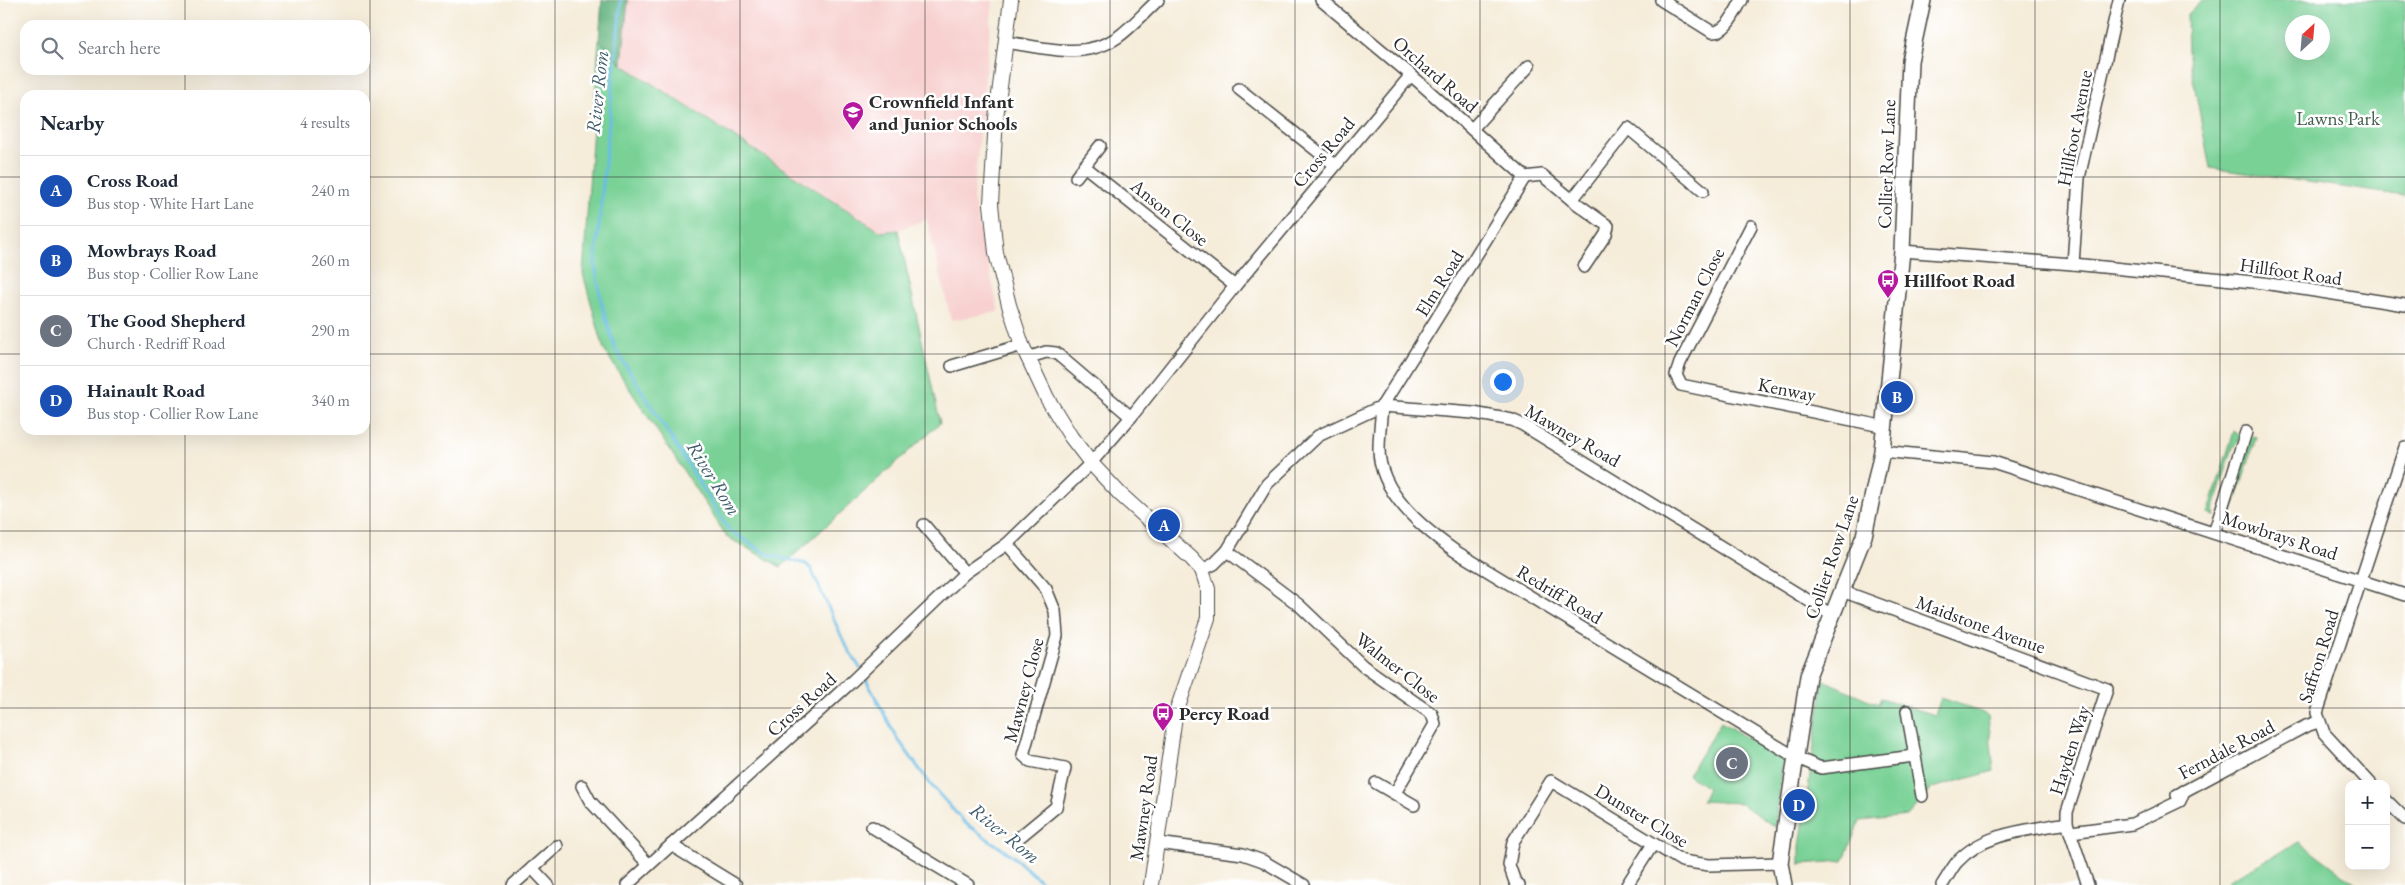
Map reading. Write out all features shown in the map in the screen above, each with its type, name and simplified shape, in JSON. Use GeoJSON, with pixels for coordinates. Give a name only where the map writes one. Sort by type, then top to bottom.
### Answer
{"type":"FeatureCollection","features":[{"type":"Feature","properties":{"kind":"main road","name":"Collier Row Lane"},"geometry":{"type":"LineString","coordinates":[[1784,885],[1780,863],[1808,676],[1864,536],[1886,427],[1902,251],[1910,61],[1923,0]]}},
{"type":"Feature","properties":{"kind":"street"},"geometry":{"type":"LineString","coordinates":[[1011,0],[996,118],[991,204],[996,252],[1009,305],[1022,345],[1027,358],[1071,437],[1091,464],[1120,494],[1202,570]]}},
{"type":"Feature","properties":{"kind":"street"},"geometry":{"type":"LineString","coordinates":[[1005,42],[1068,52],[1091,50],[1120,36],[1158,0]]}},
{"type":"Feature","properties":{"kind":"street","name":"Orchard Road"},"geometry":{"type":"LineString","coordinates":[[1321,0],[1411,75],[1525,177]]}},
{"type":"Feature","properties":{"kind":"street"},"geometry":{"type":"LineString","coordinates":[[1661,0],[1712,32],[1717,32],[1725,28],[1742,0]]}},
{"type":"Feature","properties":{"kind":"street","name":"Hillfoot Avenue"},"geometry":{"type":"LineString","coordinates":[[2073,264],[2079,178],[2119,0]]}},
{"type":"Feature","properties":{"kind":"street"},"geometry":{"type":"LineString","coordinates":[[1472,129],[1529,66]]}},
{"type":"Feature","properties":{"kind":"street","name":"Cross Road"},"geometry":{"type":"LineString","coordinates":[[627,885],[872,663],[965,573],[1007,544],[1091,464],[1132,417],[1235,286],[1411,75]]}},
{"type":"Feature","properties":{"kind":"street"},"geometry":{"type":"LineString","coordinates":[[1240,89],[1335,165]]}},
{"type":"Feature","properties":{"kind":"street"},"geometry":{"type":"LineString","coordinates":[[1572,200],[1628,128],[1703,191]]}},
{"type":"Feature","properties":{"kind":"street"},"geometry":{"type":"LineString","coordinates":[[1076,177],[1100,146]]}},
{"type":"Feature","properties":{"kind":"street","name":"Anson Close"},"geometry":{"type":"LineString","coordinates":[[1084,166],[1235,286]]}},
{"type":"Feature","properties":{"kind":"street"},"geometry":{"type":"LineString","coordinates":[[1525,177],[1542,175],[1608,226],[1606,234],[1584,267]]}},
{"type":"Feature","properties":{"kind":"street","name":"Elm Road"},"geometry":{"type":"LineString","coordinates":[[1382,406],[1525,177]]}},
{"type":"Feature","properties":{"kind":"street","name":"Norman Close"},"geometry":{"type":"LineString","coordinates":[[1681,385],[1676,375],[1680,363],[1751,226]]}},
{"type":"Feature","properties":{"kind":"street","name":"Hillfoot Road"},"geometry":{"type":"LineString","coordinates":[[1902,251],[2073,264],[2263,283],[2405,305]]}},
{"type":"Feature","properties":{"kind":"street"},"geometry":{"type":"LineString","coordinates":[[952,366],[1022,345]]}},
{"type":"Feature","properties":{"kind":"street"},"geometry":{"type":"LineString","coordinates":[[1027,358],[1046,352],[1056,353],[1132,417]]}},
{"type":"Feature","properties":{"kind":"street","name":"Kenway"},"geometry":{"type":"LineString","coordinates":[[1681,385],[1886,427]]}},
{"type":"Feature","properties":{"kind":"street","name":"Mawney Road"},"geometry":{"type":"LineString","coordinates":[[1151,885],[1175,716],[1208,618],[1208,589],[1202,570],[1228,551],[1267,484],[1318,436],[1382,406],[1473,413],[1512,420],[1523,425],[1832,615]]}},
{"type":"Feature","properties":{"kind":"street","name":"Redriff Road"},"geometry":{"type":"LineString","coordinates":[[1382,406],[1379,451],[1386,478],[1403,504],[1429,532],[1455,551],[1797,758],[1821,768],[1914,756]]}},
{"type":"Feature","properties":{"kind":"street"},"geometry":{"type":"LineString","coordinates":[[2214,533],[2246,432]]}},
{"type":"Feature","properties":{"kind":"street","name":"Mowbrays Road"},"geometry":{"type":"LineString","coordinates":[[1882,451],[1993,462],[2405,595]]}},
{"type":"Feature","properties":{"kind":"street","name":"Saffron Road"},"geometry":{"type":"LineString","coordinates":[[2367,780],[2324,733],[2318,722],[2318,713],[2404,454]]}},
{"type":"Feature","properties":{"kind":"street"},"geometry":{"type":"LineString","coordinates":[[924,525],[965,573]]}},
{"type":"Feature","properties":{"kind":"street","name":"Mawney Close"},"geometry":{"type":"LineString","coordinates":[[1007,544],[1046,589],[1055,611],[1057,636],[1023,755],[1030,760],[1065,768],[1056,807],[1016,840]]}},
{"type":"Feature","properties":{"kind":"street","name":"Walmer Close"},"geometry":{"type":"LineString","coordinates":[[1228,551],[1299,605],[1363,666],[1432,714],[1435,724],[1395,793]]}},
{"type":"Feature","properties":{"kind":"street","name":"Maidstone Avenue"},"geometry":{"type":"LineString","coordinates":[[1842,592],[2107,689]]}},
{"type":"Feature","properties":{"kind":"street","name":"Hayden Way"},"geometry":{"type":"LineString","coordinates":[[2069,828],[2067,812],[2107,689]]}},
{"type":"Feature","properties":{"kind":"street"},"geometry":{"type":"LineString","coordinates":[[1908,711],[1922,796]]}},
{"type":"Feature","properties":{"kind":"street","name":"Ferndale Road"},"geometry":{"type":"LineString","coordinates":[[1942,885],[1957,862],[1980,844],[2006,834],[2132,824],[2180,802],[2180,793],[2306,726],[2318,722]]}},
{"type":"Feature","properties":{"kind":"street","name":"Dunster Close"},"geometry":{"type":"LineString","coordinates":[[1519,885],[1515,882],[1510,865],[1513,842],[1551,781],[1682,861],[1709,865],[1780,863]]}},
{"type":"Feature","properties":{"kind":"street"},"geometry":{"type":"LineString","coordinates":[[1376,783],[1414,805]]}},
{"type":"Feature","properties":{"kind":"street"},"geometry":{"type":"LineString","coordinates":[[582,786],[590,801],[649,865]]}},
{"type":"Feature","properties":{"kind":"street"},"geometry":{"type":"LineString","coordinates":[[2390,804],[2405,820]]}},
{"type":"Feature","properties":{"kind":"street"},"geometry":{"type":"LineString","coordinates":[[872,827],[968,885]]}},
{"type":"Feature","properties":{"kind":"street"},"geometry":{"type":"LineString","coordinates":[[2069,828],[2088,885]]}},
{"type":"Feature","properties":{"kind":"street"},"geometry":{"type":"LineString","coordinates":[[1157,843],[1243,854],[1263,861],[1300,884]]}},
{"type":"Feature","properties":{"kind":"street"},"geometry":{"type":"LineString","coordinates":[[1627,885],[1654,844]]}},
{"type":"Feature","properties":{"kind":"street"},"geometry":{"type":"LineString","coordinates":[[671,845],[736,885]]}},
{"type":"Feature","properties":{"kind":"street"},"geometry":{"type":"LineString","coordinates":[[513,885],[557,846]]}},
{"type":"Feature","properties":{"kind":"street"},"geometry":{"type":"LineString","coordinates":[[532,868],[548,885]]}},
{"type":"Feature","properties":{"kind":"shaded area","name":"Crownfield Infant and Junior Schools"},"geometry":{"type":"Polygon","coordinates":[[[627,0],[993,1],[973,199],[999,312],[951,320],[927,219],[898,230],[881,232],[620,63],[627,0]]]}},
{"type":"Feature","properties":{"kind":"green space"},"geometry":{"type":"Polygon","coordinates":[[[602,0],[628,0],[622,64],[599,40],[602,0]]]}},
{"type":"Feature","properties":{"kind":"green space","name":"Lawns Park"},"geometry":{"type":"Polygon","coordinates":[[[2202,0],[2405,0],[2405,196],[2210,168],[2188,52],[2187,14],[2202,0]]]}},
{"type":"Feature","properties":{"kind":"green space"},"geometry":{"type":"Polygon","coordinates":[[[599,40],[620,63],[881,232],[898,230],[940,423],[781,567],[727,537],[604,350],[583,274],[599,40]]]}},
{"type":"Feature","properties":{"kind":"green space"},"geometry":{"type":"Polygon","coordinates":[[[2234,431],[2240,436],[2239,441],[2233,447],[2213,510],[2215,516],[2208,514],[2234,431]]]}},
{"type":"Feature","properties":{"kind":"green space"},"geometry":{"type":"Polygon","coordinates":[[[2253,436],[2256,437],[2230,520],[2223,517],[2228,514],[2248,450],[2245,445],[2248,439],[2253,436]]]}},
{"type":"Feature","properties":{"kind":"green space"},"geometry":{"type":"Polygon","coordinates":[[[1823,680],[1878,704],[1881,698],[1935,715],[1941,698],[1977,710],[1988,716],[1994,771],[1932,788],[1907,816],[1860,821],[1843,861],[1800,864],[1800,847],[1823,680]]]}},
{"type":"Feature","properties":{"kind":"green space"},"geometry":{"type":"Polygon","coordinates":[[[1721,722],[1783,760],[1775,827],[1740,803],[1702,801],[1708,788],[1688,775],[1721,722]]]}},
{"type":"Feature","properties":{"kind":"green space"},"geometry":{"type":"Polygon","coordinates":[[[2300,842],[2357,885],[2234,885],[2227,881],[2300,842]]]}},
{"type":"Feature","properties":{"kind":"waterway","name":"River Rom"},"geometry":{"type":"LineString","coordinates":[[621,0],[595,265],[602,305],[615,348],[729,530],[767,554],[806,564],[811,569],[845,644],[860,668]]}},
{"type":"Feature","properties":{"kind":"waterway","name":"River Rom"},"geometry":{"type":"LineString","coordinates":[[863,674],[897,738],[931,785],[965,823],[1015,858],[1045,885]]}},
{"type":"Feature","properties":{"kind":"place","name":"Crownfield Infant and Junior Schools"},"geometry":{"type":"Point","coordinates":[853,131]}},
{"type":"Feature","properties":{"kind":"place","name":"Hillfoot Road"},"geometry":{"type":"Point","coordinates":[1888,299]}},
{"type":"Feature","properties":{"kind":"place","name":"Mowbrays Road"},"geometry":{"type":"Point","coordinates":[1897,397]}},
{"type":"Feature","properties":{"kind":"place","name":"Cross Road"},"geometry":{"type":"Point","coordinates":[1164,525]}},
{"type":"Feature","properties":{"kind":"place","name":"Percy Road"},"geometry":{"type":"Point","coordinates":[1163,732]}},
{"type":"Feature","properties":{"kind":"place","name":"The Good Shepherd"},"geometry":{"type":"Point","coordinates":[1732,763]}},
{"type":"Feature","properties":{"kind":"place","name":"Hainault Road"},"geometry":{"type":"Point","coordinates":[1799,805]}}]}
